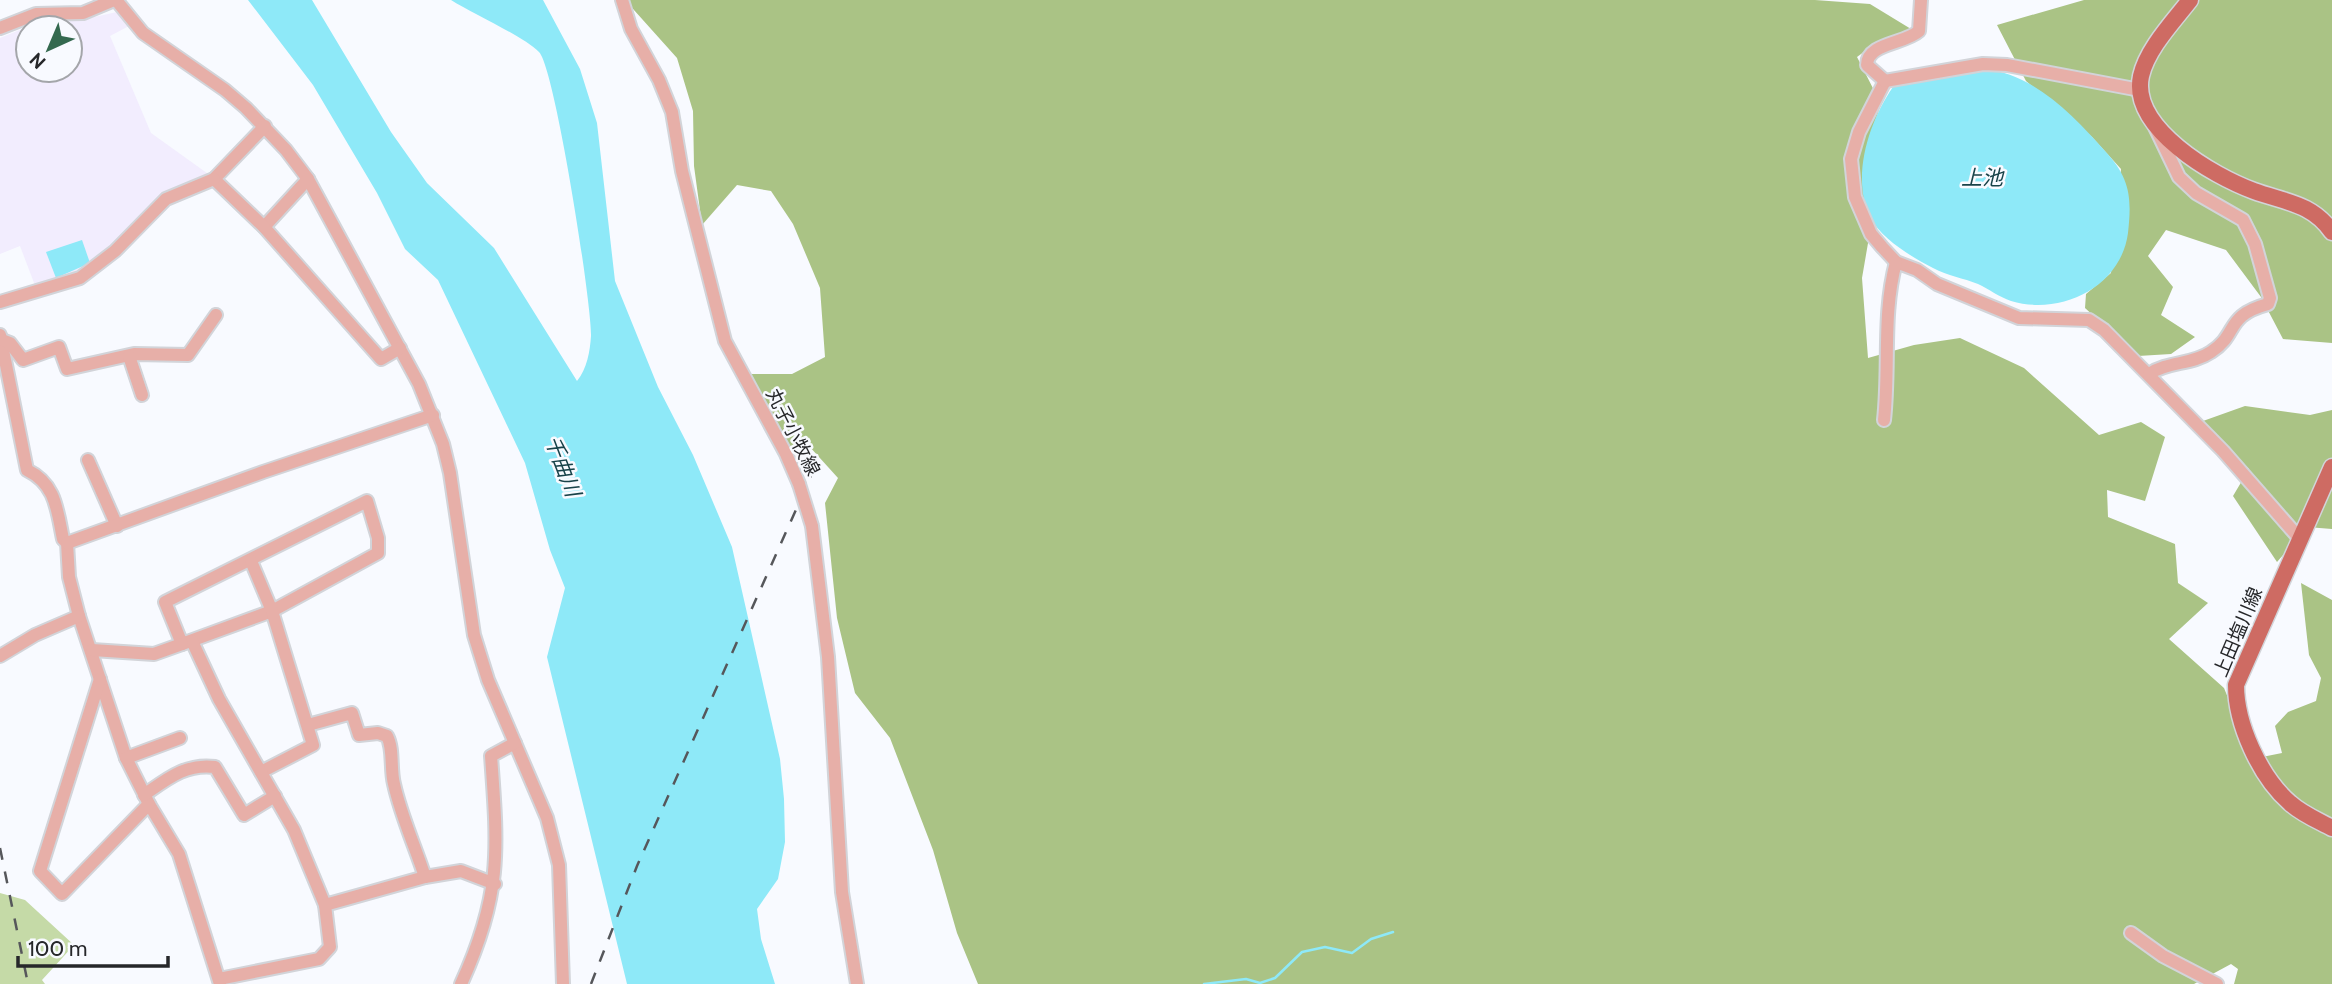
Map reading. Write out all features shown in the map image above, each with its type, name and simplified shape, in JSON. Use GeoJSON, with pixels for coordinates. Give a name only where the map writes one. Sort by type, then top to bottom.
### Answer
{"type":"FeatureCollection","features":[{"type":"Feature","properties":{"kind":"main road"},"geometry":{"type":"LineString","coordinates":[[2190,0],[2146,60],[2140,90],[2142,104],[2152,121],[2199,163],[2248,188],[2297,202],[2318,214],[2332,232]]}},
{"type":"Feature","properties":{"kind":"main road","name":"上田塩川線"},"geometry":{"type":"LineString","coordinates":[[2332,467],[2236,685],[2236,698],[2248,737],[2280,793],[2304,813],[2332,828]]}},
{"type":"Feature","properties":{"kind":"street"},"geometry":{"type":"LineString","coordinates":[[0,28],[36,14],[83,13],[115,0],[143,33],[225,90],[265,126],[308,179],[400,348],[433,415],[450,473],[474,635],[488,680],[547,818],[559,865],[563,984]]}},
{"type":"Feature","properties":{"kind":"street","name":"丸子小牧線"},"geometry":{"type":"LineString","coordinates":[[622,0],[631,29],[659,80],[672,112],[682,171],[725,341],[786,454],[812,526],[828,657],[842,892],[857,984]]}},
{"type":"Feature","properties":{"kind":"street"},"geometry":{"type":"LineString","coordinates":[[1885,81],[1867,65],[1867,58],[1873,51],[1913,37],[1919,31],[1922,0]]}},
{"type":"Feature","properties":{"kind":"street"},"geometry":{"type":"LineString","coordinates":[[1885,81],[1983,64],[2007,65],[2140,90]]}},
{"type":"Feature","properties":{"kind":"street"},"geometry":{"type":"LineString","coordinates":[[1885,81],[1855,143],[1852,180],[1861,213],[1871,234],[1896,262],[1917,270],[1937,284],[2019,318],[2089,320],[2149,374],[2300,539]]}},
{"type":"Feature","properties":{"kind":"street"},"geometry":{"type":"LineString","coordinates":[[2149,374],[2161,366],[2193,360],[2212,352],[2238,317],[2250,309],[2268,304],[2270,298],[2255,244],[2244,220],[2196,193],[2179,177],[2152,121]]}},
{"type":"Feature","properties":{"kind":"street"},"geometry":{"type":"LineString","coordinates":[[0,302],[80,278],[114,251],[166,200],[214,179],[265,126]]}},
{"type":"Feature","properties":{"kind":"street"},"geometry":{"type":"LineString","coordinates":[[214,179],[264,227],[382,359],[400,348]]}},
{"type":"Feature","properties":{"kind":"street"},"geometry":{"type":"LineString","coordinates":[[264,227],[308,179]]}},
{"type":"Feature","properties":{"kind":"street"},"geometry":{"type":"LineString","coordinates":[[1884,420],[1889,376],[1885,318],[1896,262]]}},
{"type":"Feature","properties":{"kind":"street"},"geometry":{"type":"LineString","coordinates":[[1,337],[10,343],[23,360],[59,347],[68,369],[129,356],[188,355],[216,314]]}},
{"type":"Feature","properties":{"kind":"street"},"geometry":{"type":"LineString","coordinates":[[1,337],[4,374],[27,470],[41,477],[53,492],[63,539],[67,543],[69,577],[79,616],[126,758],[146,800],[186,870],[220,982],[319,958],[330,947],[325,905],[294,830],[187,643],[165,601],[251,561],[368,501],[378,538],[378,552],[272,611],[187,643],[154,654],[92,650]]}},
{"type":"Feature","properties":{"kind":"street"},"geometry":{"type":"LineString","coordinates":[[129,356],[142,395]]}},
{"type":"Feature","properties":{"kind":"street"},"geometry":{"type":"LineString","coordinates":[[67,543],[263,472],[433,415]]}},
{"type":"Feature","properties":{"kind":"street"},"geometry":{"type":"LineString","coordinates":[[88,460],[117,526]]}},
{"type":"Feature","properties":{"kind":"street"},"geometry":{"type":"LineString","coordinates":[[251,561],[272,611],[313,745],[261,772]]}},
{"type":"Feature","properties":{"kind":"street"},"geometry":{"type":"LineString","coordinates":[[0,656],[35,635],[79,616]]}},
{"type":"Feature","properties":{"kind":"street"},"geometry":{"type":"LineString","coordinates":[[100,679],[40,871],[62,894],[146,800],[178,771],[201,765],[215,767],[244,815],[275,796]]}},
{"type":"Feature","properties":{"kind":"street"},"geometry":{"type":"LineString","coordinates":[[308,725],[352,713],[359,735],[378,733],[387,736],[391,743],[389,759],[394,786],[425,877]]}},
{"type":"Feature","properties":{"kind":"street"},"geometry":{"type":"LineString","coordinates":[[126,758],[180,738]]}},
{"type":"Feature","properties":{"kind":"street"},"geometry":{"type":"LineString","coordinates":[[461,984],[485,928],[495,884],[498,849],[491,756],[515,743]]}},
{"type":"Feature","properties":{"kind":"street"},"geometry":{"type":"LineString","coordinates":[[325,905],[425,877],[461,871],[495,884]]}},
{"type":"Feature","properties":{"kind":"street"},"geometry":{"type":"LineString","coordinates":[[2132,933],[2163,956],[2217,984]]}},
{"type":"Feature","properties":{"kind":"shaded area"},"geometry":{"type":"Polygon","coordinates":[[[117,12],[129,26],[110,36],[151,133],[211,176],[164,197],[111,250],[79,275],[36,288],[20,246],[0,254],[0,38],[14,32],[14,84],[84,84],[84,19],[117,12]]]}},
{"type":"Feature","properties":{"kind":"green space"},"geometry":{"type":"Polygon","coordinates":[[[625,0],[1815,0],[1870,4],[1911,29],[1873,45],[1857,57],[1881,104],[1868,142],[1864,168],[1866,204],[1872,220],[1862,278],[1868,358],[1914,345],[1960,338],[2024,368],[2099,435],[2141,422],[2165,437],[2145,501],[2107,490],[2108,517],[2175,544],[2178,583],[2208,603],[2169,639],[2224,688],[2249,749],[2269,781],[2332,831],[2332,984],[2234,984],[2238,969],[2231,964],[2194,984],[978,984],[957,933],[933,850],[890,738],[855,693],[837,618],[825,503],[838,478],[809,446],[793,451],[747,374],[792,374],[825,357],[820,288],[793,224],[771,191],[737,185],[702,225],[694,166],[693,111],[677,58],[625,0]]]}},
{"type":"Feature","properties":{"kind":"green space"},"geometry":{"type":"Polygon","coordinates":[[[2084,0],[2332,0],[2332,343],[2283,339],[2261,297],[2226,250],[2166,230],[2148,256],[2173,287],[2161,315],[2195,337],[2171,354],[2138,356],[2085,308],[2086,294],[2111,273],[2121,169],[2092,137],[2026,81],[1997,25],[2084,0]]]}},
{"type":"Feature","properties":{"kind":"green space"},"geometry":{"type":"Polygon","coordinates":[[[2245,406],[2310,415],[2332,410],[2332,529],[2307,527],[2277,562],[2233,496],[2249,469],[2203,421],[2245,406]]]}},
{"type":"Feature","properties":{"kind":"green space"},"geometry":{"type":"Polygon","coordinates":[[[2301,583],[2332,600],[2332,823],[2292,801],[2262,757],[2282,753],[2275,726],[2288,712],[2316,701],[2321,678],[2309,655],[2301,583]]]}},
{"type":"Feature","properties":{"kind":"green space"},"geometry":{"type":"Polygon","coordinates":[[[0,893],[25,900],[74,945],[42,980],[45,984],[0,984],[0,893]]]}},
{"type":"Feature","properties":{"kind":"water","name":"千曲川"},"geometry":{"type":"Polygon","coordinates":[[[248,0],[312,0],[391,132],[427,183],[494,248],[577,381],[589,354],[590,316],[563,141],[546,68],[539,52],[532,46],[451,0],[543,0],[580,69],[597,123],[615,281],[658,387],[693,455],[732,547],[780,759],[785,842],[778,879],[757,909],[761,939],[775,984],[627,984],[547,657],[565,588],[550,550],[525,463],[438,280],[405,249],[377,193],[313,85],[248,0]]]}},
{"type":"Feature","properties":{"kind":"water","name":"上池"},"geometry":{"type":"Polygon","coordinates":[[[1984,69],[2019,79],[2051,98],[2093,138],[2120,170],[2130,209],[2123,252],[2114,269],[2086,293],[2049,304],[2030,305],[2011,301],[1978,284],[1925,264],[1890,241],[1871,219],[1862,186],[1865,151],[1876,116],[1893,87],[1984,69]]]}},
{"type":"Feature","properties":{"kind":"water"},"geometry":{"type":"Polygon","coordinates":[[[82,240],[90,263],[56,278],[46,252],[82,240]]]}},
{"type":"Feature","properties":{"kind":"waterway"},"geometry":{"type":"LineString","coordinates":[[1204,984],[1246,979],[1260,983],[1275,978],[1302,952],[1325,947],[1352,953],[1371,939],[1393,932]]}},
{"type":"Feature","properties":{"kind":"railway"},"geometry":{"type":"LineString","coordinates":[[591,984],[637,866],[811,476]]}},
{"type":"Feature","properties":{"kind":"railway"},"geometry":{"type":"LineString","coordinates":[[0,848],[28,984]]}}]}
